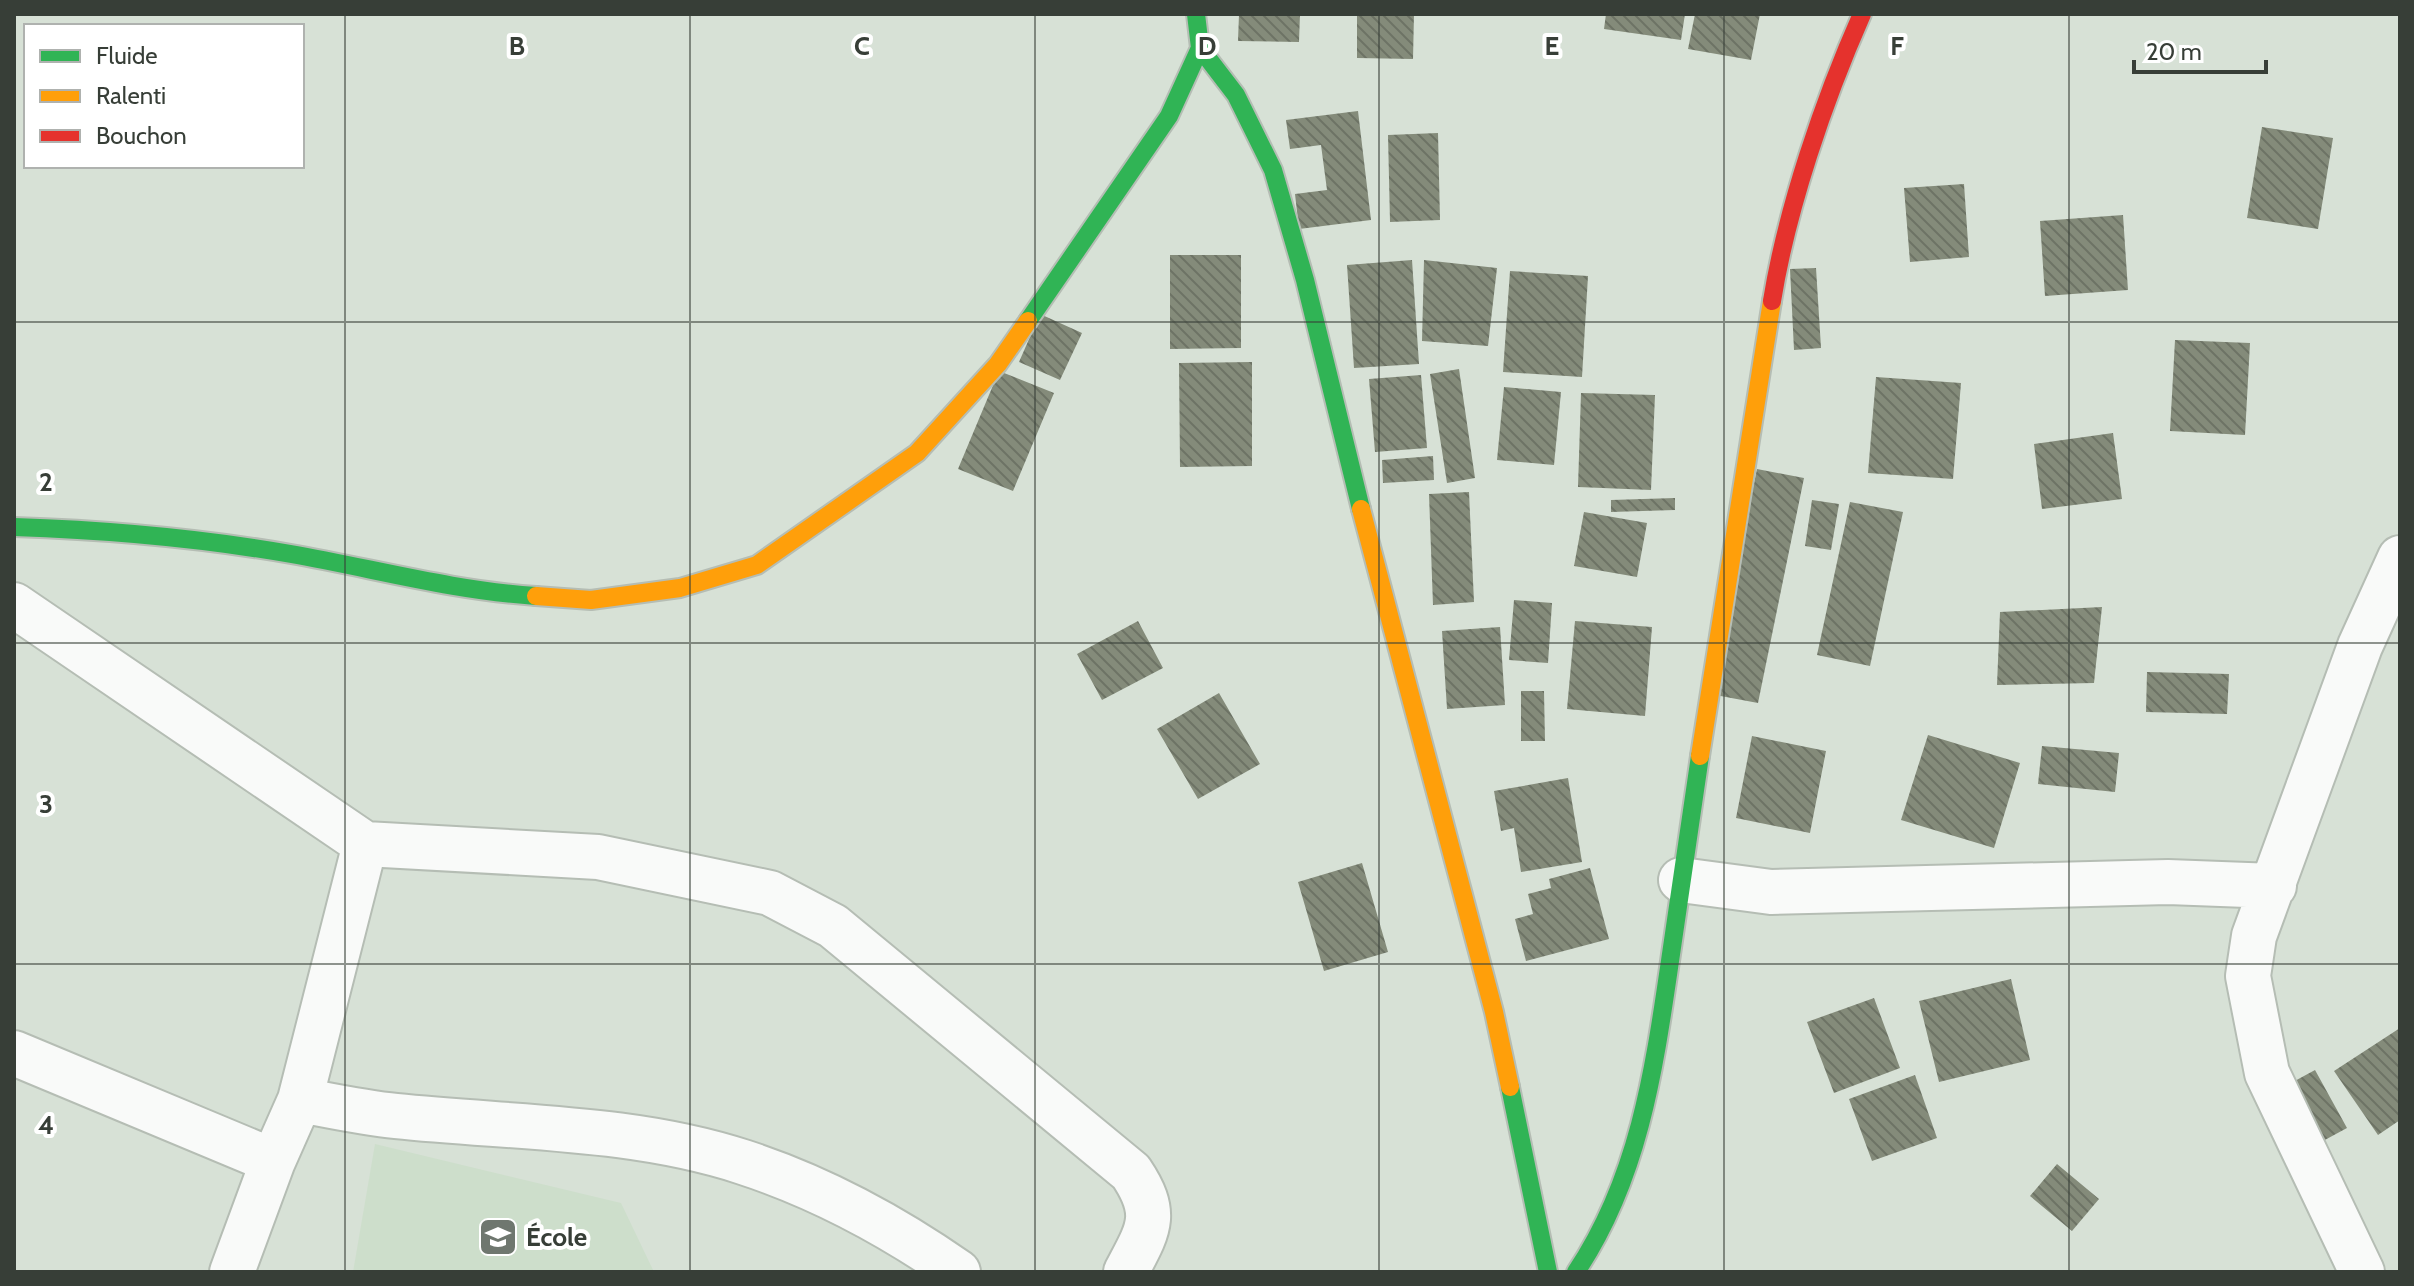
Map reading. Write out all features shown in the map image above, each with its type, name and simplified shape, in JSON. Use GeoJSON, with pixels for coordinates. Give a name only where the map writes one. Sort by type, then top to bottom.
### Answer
{"type":"FeatureCollection","features":[{"type":"Feature","properties":{"kind":"street"},"geometry":{"type":"LineString","coordinates":[[1196,14],[1200,48],[1236,95],[1273,170],[1305,280],[1329,386],[1494,1012],[1548,1272]]}},
{"type":"Feature","properties":{"kind":"street"},"geometry":{"type":"LineString","coordinates":[[1576,1272],[1600,1236],[1624,1180],[1652,1085],[1731,544],[1779,257],[1835,78],[1862,14]]}},
{"type":"Feature","properties":{"kind":"street"},"geometry":{"type":"LineString","coordinates":[[14,527],[126,530],[291,554],[468,591],[591,600],[680,588],[757,565],[850,503],[917,453],[998,364],[1169,116],[1200,48]]}},
{"type":"Feature","properties":{"kind":"street"},"geometry":{"type":"LineString","coordinates":[[2362,1272],[2264,1061],[2248,976],[2254,936],[2360,646],[2400,558]]}},
{"type":"Feature","properties":{"kind":"street"},"geometry":{"type":"LineString","coordinates":[[14,605],[365,844],[598,857],[770,893],[833,926],[1131,1172],[1146,1195],[1150,1213],[1146,1234],[1126,1272]]}},
{"type":"Feature","properties":{"kind":"street"},"geometry":{"type":"LineString","coordinates":[[232,1272],[273,1161],[300,1100],[331,991],[365,844]]}},
{"type":"Feature","properties":{"kind":"street"},"geometry":{"type":"LineString","coordinates":[[1681,880],[1771,892],[2168,882],[2274,886]]}},
{"type":"Feature","properties":{"kind":"street"},"geometry":{"type":"LineString","coordinates":[[14,1053],[273,1161]]}},
{"type":"Feature","properties":{"kind":"street"},"geometry":{"type":"LineString","coordinates":[[300,1100],[392,1116],[643,1139],[742,1161],[828,1195],[917,1244],[958,1272]]}},
{"type":"Feature","properties":{"kind":"shaded area","name":"École"},"geometry":{"type":"Polygon","coordinates":[[[375,1144],[621,1203],[654,1272],[353,1272],[375,1144]]]}},
{"type":"Feature","properties":{"kind":"building"},"geometry":{"type":"Polygon","coordinates":[[[1239,14],[1300,14],[1299,42],[1238,41],[1239,14]]]}},
{"type":"Feature","properties":{"kind":"building"},"geometry":{"type":"Polygon","coordinates":[[[1357,14],[1414,14],[1413,59],[1357,58],[1357,14]]]}},
{"type":"Feature","properties":{"kind":"building"},"geometry":{"type":"Polygon","coordinates":[[[1606,14],[1685,14],[1681,40],[1604,29],[1606,14]]]}},
{"type":"Feature","properties":{"kind":"building"},"geometry":{"type":"Polygon","coordinates":[[[1695,14],[1760,14],[1751,60],[1688,49],[1695,14]]]}},
{"type":"Feature","properties":{"kind":"building"},"geometry":{"type":"Polygon","coordinates":[[[1358,111],[1371,220],[1299,229],[1295,194],[1327,190],[1321,145],[1290,149],[1286,120],[1358,111]]]}},
{"type":"Feature","properties":{"kind":"building"},"geometry":{"type":"Polygon","coordinates":[[[2262,127],[2333,138],[2318,229],[2247,218],[2262,127]]]}},
{"type":"Feature","properties":{"kind":"building"},"geometry":{"type":"Polygon","coordinates":[[[1438,133],[1440,220],[1390,222],[1388,135],[1438,133]]]}},
{"type":"Feature","properties":{"kind":"building"},"geometry":{"type":"Polygon","coordinates":[[[1964,184],[1969,257],[1910,262],[1904,188],[1964,184]]]}},
{"type":"Feature","properties":{"kind":"building"},"geometry":{"type":"Polygon","coordinates":[[[2123,215],[2128,290],[2045,296],[2040,221],[2123,215]]]}},
{"type":"Feature","properties":{"kind":"building"},"geometry":{"type":"Polygon","coordinates":[[[1170,255],[1241,255],[1241,348],[1170,349],[1170,255]]]}},
{"type":"Feature","properties":{"kind":"building"},"geometry":{"type":"Polygon","coordinates":[[[1412,260],[1419,364],[1354,368],[1347,265],[1412,260]]]}},
{"type":"Feature","properties":{"kind":"building"},"geometry":{"type":"Polygon","coordinates":[[[1424,260],[1497,268],[1488,346],[1422,341],[1424,260]]]}},
{"type":"Feature","properties":{"kind":"building"},"geometry":{"type":"Polygon","coordinates":[[[1816,268],[1821,348],[1794,350],[1790,269],[1816,268]]]}},
{"type":"Feature","properties":{"kind":"building"},"geometry":{"type":"Polygon","coordinates":[[[1510,271],[1588,276],[1582,377],[1503,372],[1510,271]]]}},
{"type":"Feature","properties":{"kind":"building"},"geometry":{"type":"Polygon","coordinates":[[[1040,314],[1082,333],[1060,380],[1019,362],[1040,314]]]}},
{"type":"Feature","properties":{"kind":"building"},"geometry":{"type":"Polygon","coordinates":[[[2175,340],[2250,343],[2245,435],[2170,431],[2175,340]]]}},
{"type":"Feature","properties":{"kind":"building"},"geometry":{"type":"Polygon","coordinates":[[[1252,362],[1252,466],[1180,467],[1179,363],[1252,362]]]}},
{"type":"Feature","properties":{"kind":"building"},"geometry":{"type":"Polygon","coordinates":[[[1459,369],[1475,478],[1447,483],[1430,374],[1459,369]]]}},
{"type":"Feature","properties":{"kind":"building"},"geometry":{"type":"Polygon","coordinates":[[[999,371],[1054,393],[1013,491],[958,469],[999,371]]]}},
{"type":"Feature","properties":{"kind":"building"},"geometry":{"type":"Polygon","coordinates":[[[1421,375],[1427,448],[1375,452],[1369,379],[1421,375]]]}},
{"type":"Feature","properties":{"kind":"building"},"geometry":{"type":"Polygon","coordinates":[[[1876,377],[1961,383],[1953,479],[1868,473],[1876,377]]]}},
{"type":"Feature","properties":{"kind":"building"},"geometry":{"type":"Polygon","coordinates":[[[1504,387],[1561,392],[1554,465],[1497,460],[1504,387]]]}},
{"type":"Feature","properties":{"kind":"building"},"geometry":{"type":"Polygon","coordinates":[[[1581,393],[1655,395],[1651,490],[1578,487],[1581,393]]]}},
{"type":"Feature","properties":{"kind":"building"},"geometry":{"type":"Polygon","coordinates":[[[2113,433],[2122,499],[2042,509],[2034,444],[2113,433]]]}},
{"type":"Feature","properties":{"kind":"building"},"geometry":{"type":"Polygon","coordinates":[[[1433,456],[1434,480],[1383,483],[1382,460],[1433,456]]]}},
{"type":"Feature","properties":{"kind":"building"},"geometry":{"type":"Polygon","coordinates":[[[1757,469],[1804,478],[1758,703],[1710,694],[1757,469]]]}},
{"type":"Feature","properties":{"kind":"building"},"geometry":{"type":"Polygon","coordinates":[[[1469,492],[1474,602],[1433,605],[1429,494],[1469,492]]]}},
{"type":"Feature","properties":{"kind":"building"},"geometry":{"type":"Polygon","coordinates":[[[1675,498],[1675,510],[1611,512],[1611,500],[1675,498]]]}},
{"type":"Feature","properties":{"kind":"building"},"geometry":{"type":"Polygon","coordinates":[[[1812,500],[1839,504],[1831,550],[1805,546],[1812,500]]]}},
{"type":"Feature","properties":{"kind":"building"},"geometry":{"type":"Polygon","coordinates":[[[1850,502],[1903,512],[1870,666],[1817,655],[1850,502]]]}},
{"type":"Feature","properties":{"kind":"building"},"geometry":{"type":"Polygon","coordinates":[[[1584,512],[1647,523],[1637,577],[1574,566],[1584,512]]]}},
{"type":"Feature","properties":{"kind":"building"},"geometry":{"type":"Polygon","coordinates":[[[1514,600],[1552,603],[1548,663],[1509,660],[1514,600]]]}},
{"type":"Feature","properties":{"kind":"building"},"geometry":{"type":"Polygon","coordinates":[[[2102,607],[2094,683],[1997,685],[2000,612],[2102,607]]]}},
{"type":"Feature","properties":{"kind":"building"},"geometry":{"type":"Polygon","coordinates":[[[1138,621],[1163,668],[1102,700],[1077,654],[1138,621]]]}},
{"type":"Feature","properties":{"kind":"building"},"geometry":{"type":"Polygon","coordinates":[[[1575,621],[1652,627],[1645,716],[1567,709],[1575,621]]]}},
{"type":"Feature","properties":{"kind":"building"},"geometry":{"type":"Polygon","coordinates":[[[1500,627],[1505,705],[1447,709],[1442,631],[1500,627]]]}},
{"type":"Feature","properties":{"kind":"building"},"geometry":{"type":"Polygon","coordinates":[[[2147,672],[2229,674],[2227,714],[2146,712],[2147,672]]]}},
{"type":"Feature","properties":{"kind":"building"},"geometry":{"type":"Polygon","coordinates":[[[1521,691],[1544,691],[1545,741],[1521,741],[1521,691]]]}},
{"type":"Feature","properties":{"kind":"building"},"geometry":{"type":"Polygon","coordinates":[[[1219,693],[1260,764],[1198,799],[1157,729],[1219,693]]]}},
{"type":"Feature","properties":{"kind":"building"},"geometry":{"type":"Polygon","coordinates":[[[1928,735],[2020,763],[1994,848],[1901,820],[1928,735]]]}},
{"type":"Feature","properties":{"kind":"building"},"geometry":{"type":"Polygon","coordinates":[[[1752,736],[1826,751],[1810,833],[1736,818],[1752,736]]]}},
{"type":"Feature","properties":{"kind":"building"},"geometry":{"type":"Polygon","coordinates":[[[2042,746],[2119,753],[2115,792],[2038,784],[2042,746]]]}},
{"type":"Feature","properties":{"kind":"building"},"geometry":{"type":"Polygon","coordinates":[[[1568,778],[1582,862],[1521,872],[1514,828],[1501,831],[1494,791],[1568,778]]]}},
{"type":"Feature","properties":{"kind":"building"},"geometry":{"type":"Polygon","coordinates":[[[1362,863],[1388,952],[1324,971],[1298,882],[1362,863]]]}},
{"type":"Feature","properties":{"kind":"building"},"geometry":{"type":"Polygon","coordinates":[[[1590,868],[1609,939],[1526,961],[1515,919],[1533,914],[1528,894],[1551,888],[1549,879],[1590,868]]]}},
{"type":"Feature","properties":{"kind":"building"},"geometry":{"type":"Polygon","coordinates":[[[2011,979],[2030,1060],[1939,1082],[1919,1001],[2011,979]]]}},
{"type":"Feature","properties":{"kind":"building"},"geometry":{"type":"Polygon","coordinates":[[[1874,998],[1900,1068],[1834,1093],[1807,1022],[1874,998]]]}},
{"type":"Feature","properties":{"kind":"building"},"geometry":{"type":"Polygon","coordinates":[[[2400,1028],[2400,1120],[2378,1135],[2334,1071],[2400,1028]]]}},
{"type":"Feature","properties":{"kind":"building"},"geometry":{"type":"Polygon","coordinates":[[[2315,1070],[2347,1128],[2310,1148],[2278,1090],[2315,1070]]]}},
{"type":"Feature","properties":{"kind":"building"},"geometry":{"type":"Polygon","coordinates":[[[1915,1075],[1937,1138],[1872,1161],[1849,1099],[1915,1075]]]}},
{"type":"Feature","properties":{"kind":"building"},"geometry":{"type":"Polygon","coordinates":[[[2057,1164],[2099,1199],[2072,1231],[2030,1196],[2057,1164]]]}},
{"type":"Feature","properties":{"kind":"traffic: fast"},"geometry":{"type":"LineString","coordinates":[[1196,14],[1200,48],[1236,95],[1273,170],[1305,280],[1361,509]]}},
{"type":"Feature","properties":{"kind":"traffic: fast"},"geometry":{"type":"LineString","coordinates":[[1028,321],[1169,116],[1200,48]]}},
{"type":"Feature","properties":{"kind":"traffic: fast"},"geometry":{"type":"LineString","coordinates":[[14,527],[222,543],[443,584],[536,596]]}},
{"type":"Feature","properties":{"kind":"traffic: fast"},"geometry":{"type":"LineString","coordinates":[[1576,1272],[1615,1199],[1641,1122],[1657,1042],[1700,756]]}},
{"type":"Feature","properties":{"kind":"traffic: fast"},"geometry":{"type":"LineString","coordinates":[[1510,1087],[1548,1272]]}},
{"type":"Feature","properties":{"kind":"traffic: slow"},"geometry":{"type":"LineString","coordinates":[[1700,756],[1772,301]]}},
{"type":"Feature","properties":{"kind":"traffic: slow"},"geometry":{"type":"LineString","coordinates":[[536,596],[591,600],[680,588],[757,565],[917,453],[998,364],[1028,321]]}},
{"type":"Feature","properties":{"kind":"traffic: slow"},"geometry":{"type":"LineString","coordinates":[[1361,509],[1494,1012],[1510,1087]]}},
{"type":"Feature","properties":{"kind":"traffic: jam"},"geometry":{"type":"LineString","coordinates":[[1772,301],[1787,229],[1808,155],[1862,14]]}},
{"type":"Feature","properties":{"kind":"place","name":"École"},"geometry":{"type":"Point","coordinates":[498,1237]}}]}
